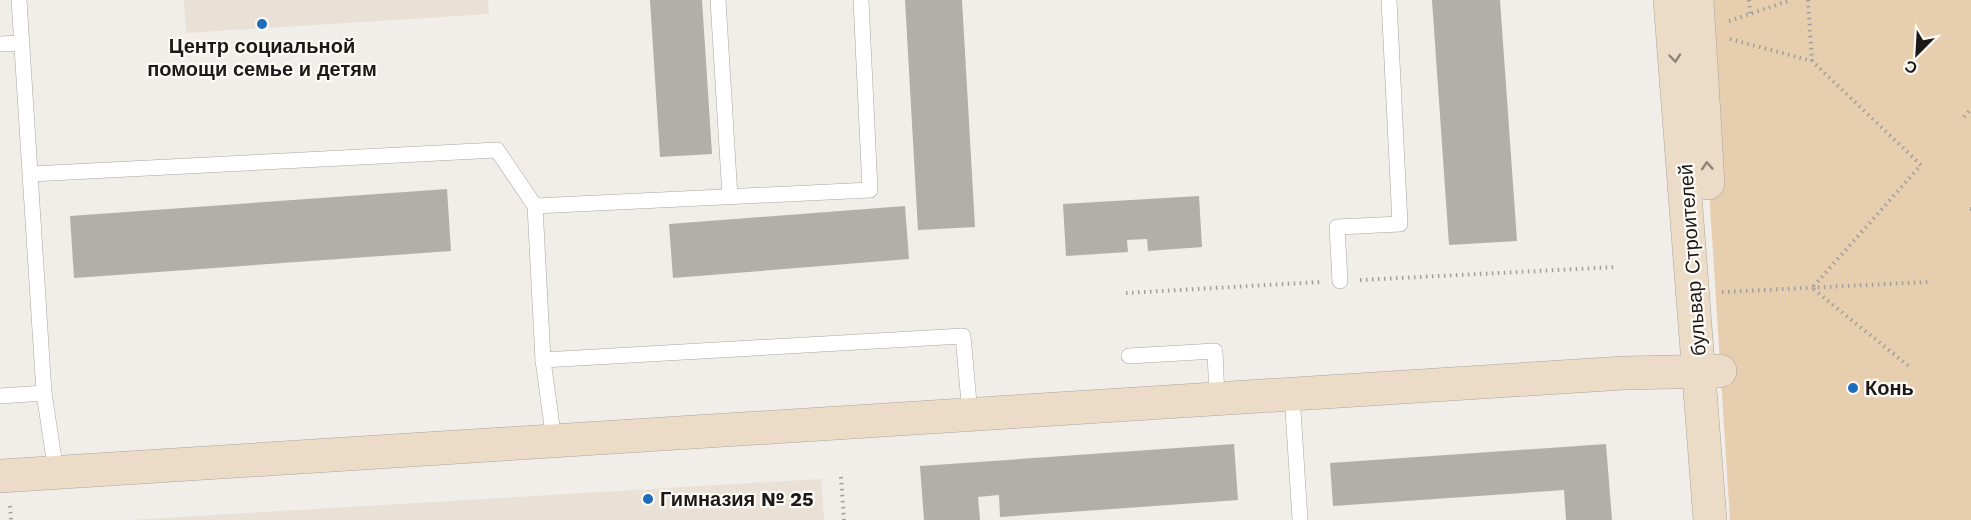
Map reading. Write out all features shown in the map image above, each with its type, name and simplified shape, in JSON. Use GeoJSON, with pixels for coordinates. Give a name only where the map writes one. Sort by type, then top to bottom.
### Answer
{"type":"FeatureCollection","features":[{"type":"Feature","properties":{"kind":"street","name":"бульвар Строителей"},"geometry":{"type":"LineString","coordinates":[[1670,0],[1710,371],[1730,520]]}},
{"type":"Feature","properties":{"kind":"street","name":"бульвар Строителей"},"geometry":{"type":"LineString","coordinates":[[1698,15],[1715,292],[1710,371],[1710,520]]}},
{"type":"Feature","properties":{"kind":"street"},"geometry":{"type":"LineString","coordinates":[[0,476],[1624,373],[1710,371]]}},
{"type":"Feature","properties":{"kind":"lane"},"geometry":{"type":"LineString","coordinates":[[19,0],[44,393],[56,472]]}},
{"type":"Feature","properties":{"kind":"lane"},"geometry":{"type":"LineString","coordinates":[[718,0],[730,197]]}},
{"type":"Feature","properties":{"kind":"lane"},"geometry":{"type":"LineString","coordinates":[[535,206],[870,190],[861,0]]}},
{"type":"Feature","properties":{"kind":"lane"},"geometry":{"type":"LineString","coordinates":[[1340,281],[1337,227],[1400,224],[1389,0]]}},
{"type":"Feature","properties":{"kind":"lane"},"geometry":{"type":"LineString","coordinates":[[0,44],[21,43]]}},
{"type":"Feature","properties":{"kind":"lane"},"geometry":{"type":"LineString","coordinates":[[31,174],[498,150],[535,206],[543,360],[555,441]]}},
{"type":"Feature","properties":{"kind":"lane"},"geometry":{"type":"LineString","coordinates":[[543,360],[963,336],[970,414]]}},
{"type":"Feature","properties":{"kind":"lane"},"geometry":{"type":"LineString","coordinates":[[1130,356],[1215,351],[1217,399]]}},
{"type":"Feature","properties":{"kind":"lane"},"geometry":{"type":"LineString","coordinates":[[0,396],[44,393]]}},
{"type":"Feature","properties":{"kind":"lane"},"geometry":{"type":"LineString","coordinates":[[1292,394],[1300,520]]}},
{"type":"Feature","properties":{"kind":"path"},"geometry":{"type":"LineString","coordinates":[[1749,0],[1750,14]]}},
{"type":"Feature","properties":{"kind":"path"},"geometry":{"type":"LineString","coordinates":[[1698,15],[1750,14],[1791,0]]}},
{"type":"Feature","properties":{"kind":"path"},"geometry":{"type":"LineString","coordinates":[[1808,0],[1812,61]]}},
{"type":"Feature","properties":{"kind":"path"},"geometry":{"type":"LineString","coordinates":[[1698,15],[1812,61],[1921,165],[1812,288]]}},
{"type":"Feature","properties":{"kind":"path"},"geometry":{"type":"LineString","coordinates":[[1964,117],[1971,109]]}},
{"type":"Feature","properties":{"kind":"path"},"geometry":{"type":"LineString","coordinates":[[1126,293],[1617,267]]}},
{"type":"Feature","properties":{"kind":"path"},"geometry":{"type":"LineString","coordinates":[[1715,292],[1929,282]]}},
{"type":"Feature","properties":{"kind":"path"},"geometry":{"type":"LineString","coordinates":[[1812,288],[1911,368]]}},
{"type":"Feature","properties":{"kind":"path"},"geometry":{"type":"LineString","coordinates":[[841,477],[844,520]]}},
{"type":"Feature","properties":{"kind":"shaded area","name":"Центр социальной помощи семье и детям"},"geometry":{"type":"Polygon","coordinates":[[[184,0],[488,0],[489,14],[186,33],[184,0]]]}},
{"type":"Feature","properties":{"kind":"shaded area"},"geometry":{"type":"Polygon","coordinates":[[[1697,0],[1971,0],[1971,520],[1730,520],[1697,0]]]}},
{"type":"Feature","properties":{"kind":"shaded area","name":"Гимназия № 25"},"geometry":{"type":"Polygon","coordinates":[[[821,479],[824,520],[128,520],[821,479]]]}},
{"type":"Feature","properties":{"kind":"building"},"geometry":{"type":"Polygon","coordinates":[[[650,0],[702,0],[712,154],[660,157],[650,0]]]}},
{"type":"Feature","properties":{"kind":"building"},"geometry":{"type":"Polygon","coordinates":[[[905,0],[962,0],[975,227],[918,230],[905,0]]]}},
{"type":"Feature","properties":{"kind":"building"},"geometry":{"type":"Polygon","coordinates":[[[1432,0],[1500,0],[1517,241],[1449,245],[1432,0]]]}},
{"type":"Feature","properties":{"kind":"building"},"geometry":{"type":"Polygon","coordinates":[[[447,189],[451,251],[74,278],[70,216],[447,189]]]}},
{"type":"Feature","properties":{"kind":"building"},"geometry":{"type":"Polygon","coordinates":[[[1199,196],[1202,247],[1148,251],[1147,239],[1127,240],[1128,252],[1066,256],[1063,204],[1199,196]]]}},
{"type":"Feature","properties":{"kind":"building"},"geometry":{"type":"Polygon","coordinates":[[[905,206],[909,259],[673,278],[669,224],[905,206]]]}},
{"type":"Feature","properties":{"kind":"building"},"geometry":{"type":"Polygon","coordinates":[[[1234,444],[1238,500],[1000,517],[999,495],[978,497],[980,520],[924,520],[920,466],[1234,444]]]}},
{"type":"Feature","properties":{"kind":"building"},"geometry":{"type":"Polygon","coordinates":[[[1606,444],[1612,520],[1566,520],[1564,490],[1333,506],[1330,463],[1606,444]]]}},
{"type":"Feature","properties":{"kind":"place","name":"Центр социальной помощи семье и детям"},"geometry":{"type":"Point","coordinates":[262,24]}},
{"type":"Feature","properties":{"kind":"place","name":"Конь"},"geometry":{"type":"Point","coordinates":[1853,388]}},
{"type":"Feature","properties":{"kind":"place","name":"Гимназия № 25"},"geometry":{"type":"Point","coordinates":[648,499]}}]}
